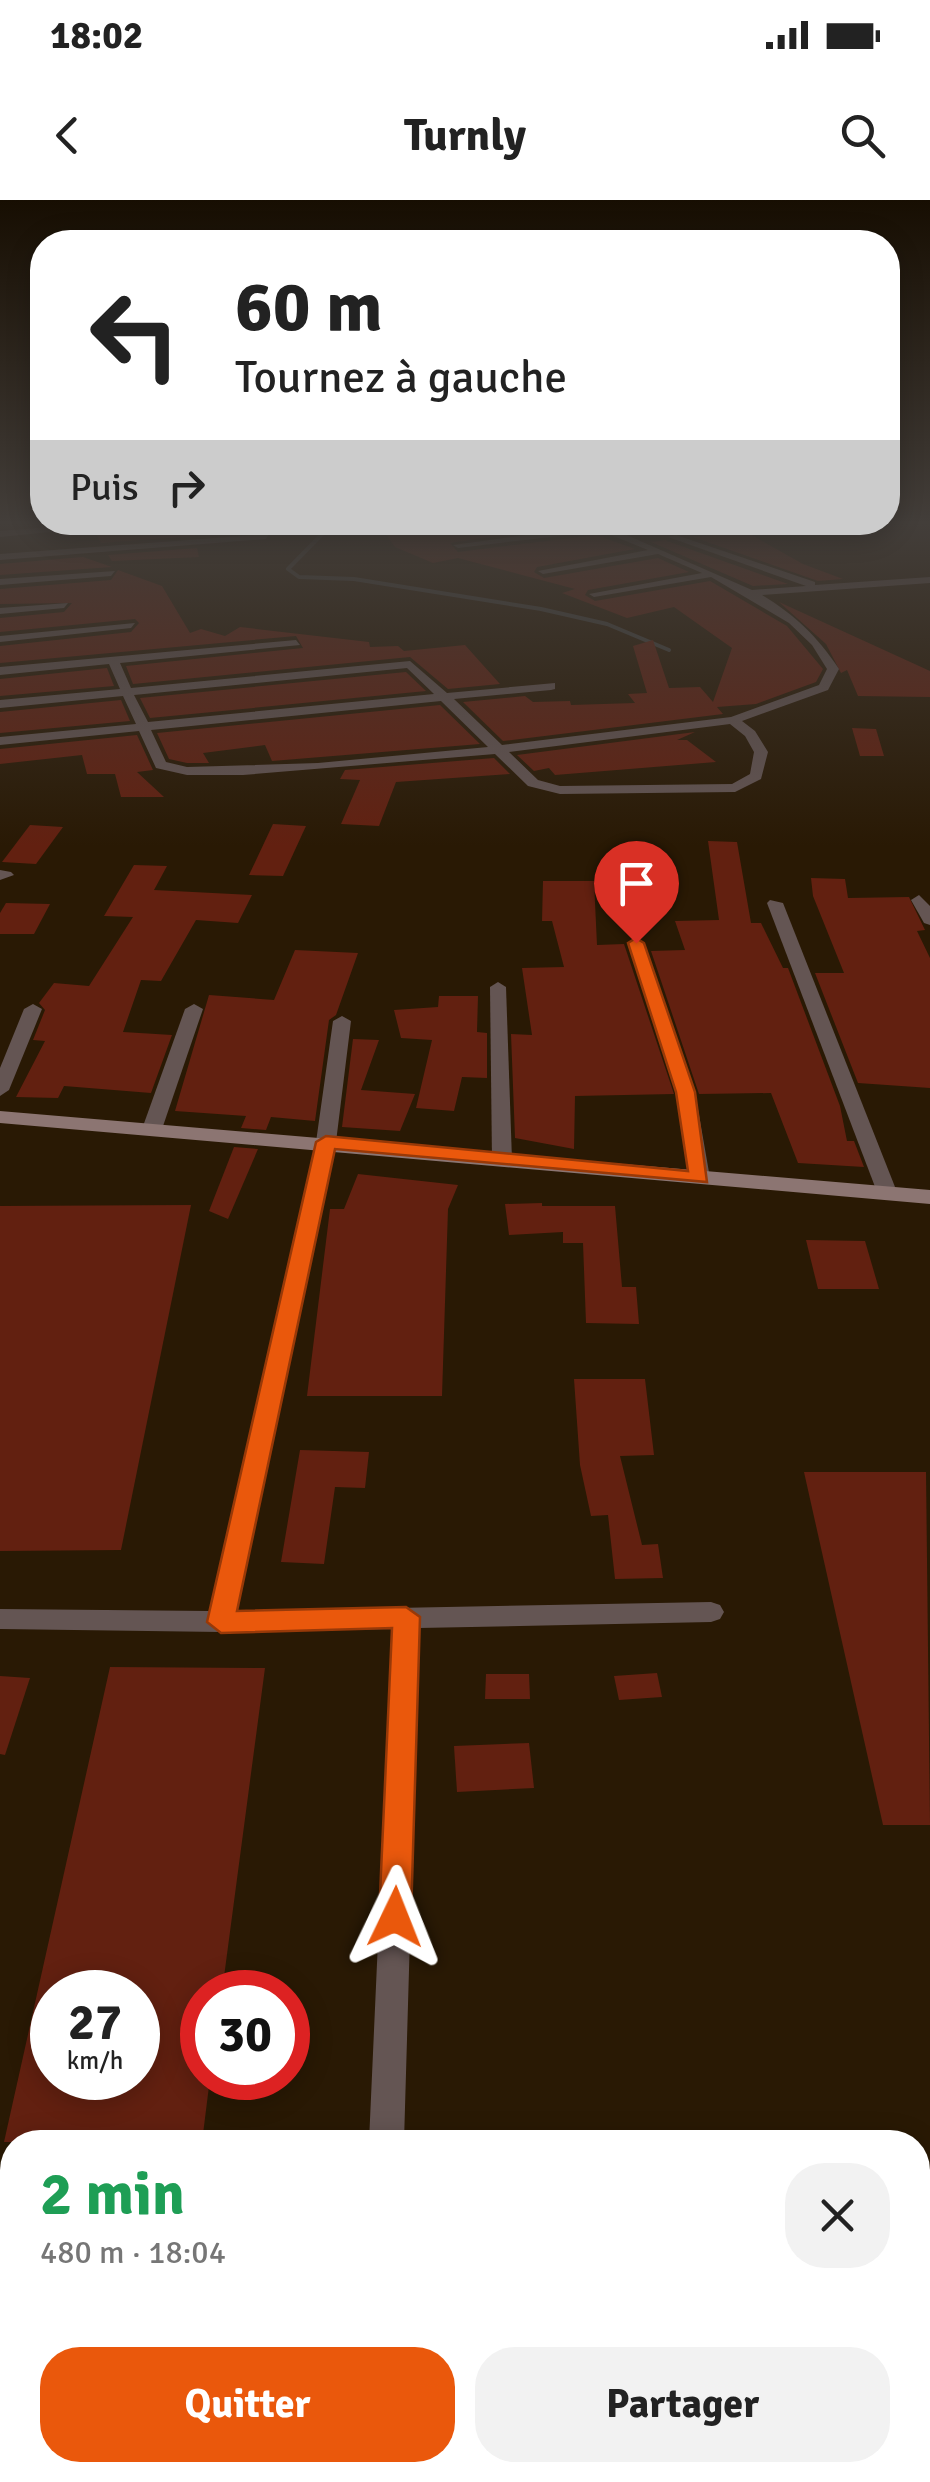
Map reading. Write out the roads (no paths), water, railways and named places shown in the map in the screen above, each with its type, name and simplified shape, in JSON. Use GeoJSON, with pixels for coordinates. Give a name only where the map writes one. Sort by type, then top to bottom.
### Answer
{"type":"FeatureCollection","features":[{"type":"Feature","properties":{"kind":"street"},"geometry":{"type":"LineString","coordinates":[[0,639],[61,632]]}},
{"type":"Feature","properties":{"kind":"street"},"geometry":{"type":"LineString","coordinates":[[112,659],[167,771],[262,772],[732,720],[824,687],[833,669],[826,651],[809,632]]}},
{"type":"Feature","properties":{"kind":"street"},"geometry":{"type":"LineString","coordinates":[[0,670],[296,643]]}},
{"type":"Feature","properties":{"kind":"street"},"geometry":{"type":"LineString","coordinates":[[0,704],[398,663],[417,667],[544,788],[735,788],[756,776],[761,752],[750,734],[732,720]]}},
{"type":"Feature","properties":{"kind":"street"},"geometry":{"type":"LineString","coordinates":[[0,742],[551,686]]}},
{"type":"Feature","properties":{"kind":"street"},"geometry":{"type":"LineString","coordinates":[[919,900],[930,920]]}},
{"type":"Feature","properties":{"kind":"street"},"geometry":{"type":"LineString","coordinates":[[774,902],[887,1192]]}},
{"type":"Feature","properties":{"kind":"street"},"geometry":{"type":"LineString","coordinates":[[636,943],[686,1092],[700,1178]]}},
{"type":"Feature","properties":{"kind":"street"},"geometry":{"type":"LineString","coordinates":[[498,988],[502,1160]]}},
{"type":"Feature","properties":{"kind":"street"},"geometry":{"type":"LineString","coordinates":[[0,1090],[33,1008]]}},
{"type":"Feature","properties":{"kind":"street"},"geometry":{"type":"LineString","coordinates":[[152,1129],[194,1008]]}},
{"type":"Feature","properties":{"kind":"street"},"geometry":{"type":"LineString","coordinates":[[221,1622],[326,1142],[342,1021]]}},
{"type":"Feature","properties":{"kind":"street"},"geometry":{"type":"LineString","coordinates":[[0,1117],[326,1142],[930,1197]]}},
{"type":"Feature","properties":{"kind":"street"},"geometry":{"type":"LineString","coordinates":[[0,1619],[221,1622],[711,1612]]}},
{"type":"Feature","properties":{"kind":"street"},"geometry":{"type":"LineString","coordinates":[[387,2130],[406,1617]]}},
{"type":"Feature","properties":{"kind":"waterway"},"geometry":{"type":"LineString","coordinates":[[627,632],[669,650]]}}]}
